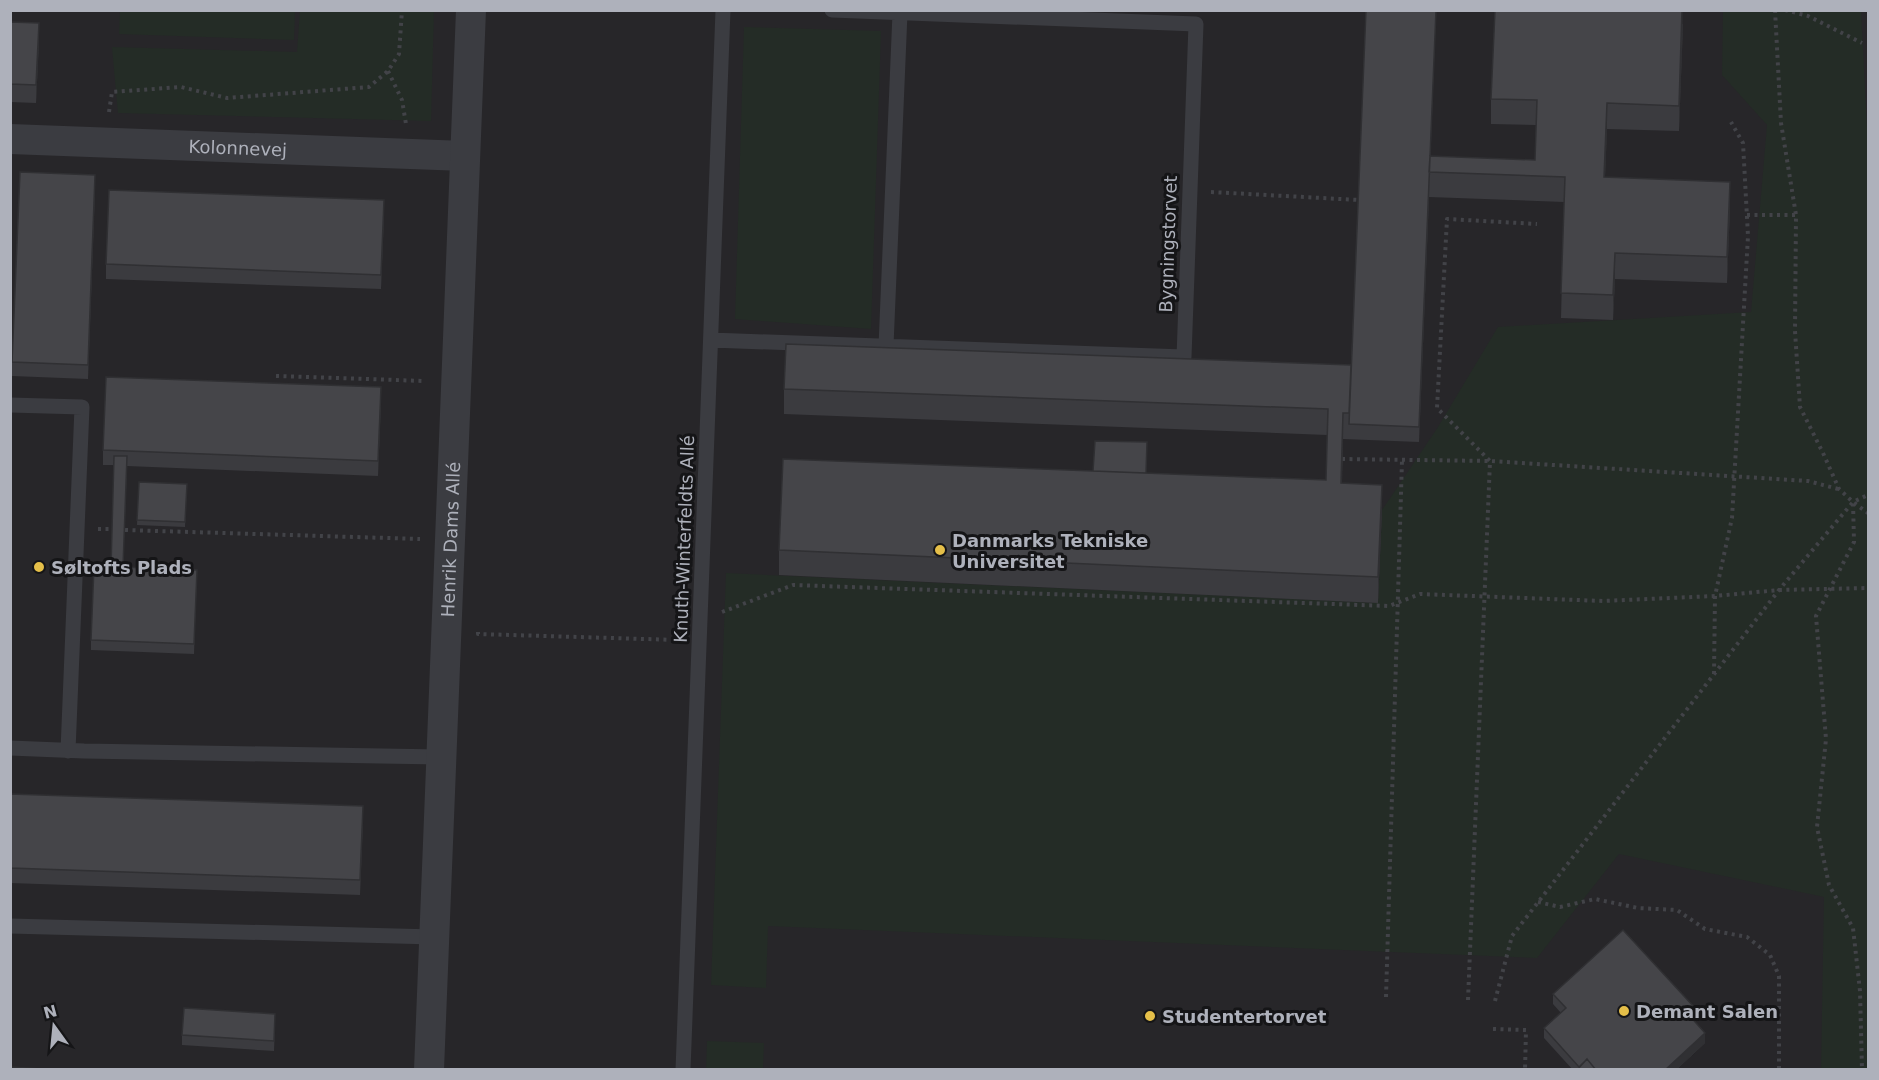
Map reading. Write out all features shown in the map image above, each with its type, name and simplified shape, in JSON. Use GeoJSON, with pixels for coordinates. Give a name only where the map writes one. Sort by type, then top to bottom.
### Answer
{"type":"FeatureCollection","features":[{"type":"Feature","properties":{"kind":"street","name":"Henrik Dams Allé"},"geometry":{"type":"LineString","coordinates":[[429,1070],[471,10]]}},
{"type":"Feature","properties":{"kind":"street","name":"Kolonnevej"},"geometry":{"type":"LineString","coordinates":[[10,139],[465,156]]}},
{"type":"Feature","properties":{"kind":"lane","name":"Knuth-Winterfeldts Allé"},"geometry":{"type":"LineString","coordinates":[[683,1070],[723,10]]}},
{"type":"Feature","properties":{"kind":"lane","name":"Bygningstorvet"},"geometry":{"type":"LineString","coordinates":[[711,340],[1184,357],[1196,24],[832,10]]}},
{"type":"Feature","properties":{"kind":"lane"},"geometry":{"type":"LineString","coordinates":[[886,346],[900,13]]}},
{"type":"Feature","properties":{"kind":"lane"},"geometry":{"type":"LineString","coordinates":[[10,405],[82,407],[68,751]]}},
{"type":"Feature","properties":{"kind":"lane"},"geometry":{"type":"LineString","coordinates":[[10,748],[440,757]]}},
{"type":"Feature","properties":{"kind":"lane"},"geometry":{"type":"LineString","coordinates":[[10,926],[434,937]]}},
{"type":"Feature","properties":{"kind":"path"},"geometry":{"type":"LineString","coordinates":[[105,142],[112,92],[181,87],[227,98],[369,87],[388,72],[399,54],[402,10]]}},
{"type":"Feature","properties":{"kind":"path"},"geometry":{"type":"LineString","coordinates":[[1775,10],[1781,123],[1796,215],[1795,331],[1800,406],[1839,489],[1869,513]]}},
{"type":"Feature","properties":{"kind":"path"},"geometry":{"type":"LineString","coordinates":[[1785,10],[1809,16],[1862,43]]}},
{"type":"Feature","properties":{"kind":"path"},"geometry":{"type":"LineString","coordinates":[[388,72],[402,100],[410,154]]}},
{"type":"Feature","properties":{"kind":"path"},"geometry":{"type":"LineString","coordinates":[[1714,675],[1715,596],[1732,518],[1748,236],[1743,143],[1731,122]]}},
{"type":"Feature","properties":{"kind":"path"},"geometry":{"type":"LineString","coordinates":[[1190,191],[1359,200]]}},
{"type":"Feature","properties":{"kind":"path"},"geometry":{"type":"LineString","coordinates":[[1747,215],[1796,215]]}},
{"type":"Feature","properties":{"kind":"path"},"geometry":{"type":"LineString","coordinates":[[1468,1000],[1490,461],[1437,408],[1447,219],[1538,224]]}},
{"type":"Feature","properties":{"kind":"path"},"geometry":{"type":"LineString","coordinates":[[276,376],[456,383]]}},
{"type":"Feature","properties":{"kind":"path"},"geometry":{"type":"LineString","coordinates":[[1342,459],[1490,461],[1808,481],[1839,489]]}},
{"type":"Feature","properties":{"kind":"path"},"geometry":{"type":"LineString","coordinates":[[1386,997],[1402,460]]}},
{"type":"Feature","properties":{"kind":"path"},"geometry":{"type":"LineString","coordinates":[[1495,1001],[1512,936],[1779,590],[1853,502],[1869,495]]}},
{"type":"Feature","properties":{"kind":"path"},"geometry":{"type":"LineString","coordinates":[[1853,502],[1854,542],[1816,616],[1826,739],[1817,827],[1829,885],[1853,928],[1860,991],[1862,1070]]}},
{"type":"Feature","properties":{"kind":"path"},"geometry":{"type":"LineString","coordinates":[[124,530],[450,540]]}},
{"type":"Feature","properties":{"kind":"path"},"geometry":{"type":"LineString","coordinates":[[478,634],[700,641],[721,613],[793,585],[1377,606],[1389,606],[1420,594],[1603,601],[1715,596],[1779,590],[1869,588]]}},
{"type":"Feature","properties":{"kind":"path"},"geometry":{"type":"LineString","coordinates":[[1538,902],[1560,907],[1595,899],[1638,908],[1677,910],[1705,929],[1748,937],[1770,955],[1779,976],[1779,1070]]}},
{"type":"Feature","properties":{"kind":"path"},"geometry":{"type":"LineString","coordinates":[[1493,1029],[1526,1030],[1525,1070]]}},
{"type":"Feature","properties":{"kind":"shaded area"},"geometry":{"type":"Polygon","coordinates":[[[300,10],[434,11],[431,121],[118,113],[112,47],[297,52],[300,10]]]}},
{"type":"Feature","properties":{"kind":"shaded area","name":"Danmarks Tekniske Universitet"},"geometry":{"type":"Polygon","coordinates":[[[10,11],[1867,11],[1868,1069],[11,1069],[10,11]]]}},
{"type":"Feature","properties":{"kind":"shaded area"},"geometry":{"type":"Polygon","coordinates":[[[120,11],[295,11],[294,40],[119,34],[120,11]]]}},
{"type":"Feature","properties":{"kind":"shaded area"},"geometry":{"type":"Polygon","coordinates":[[[1723,11],[1861,11],[1868,147],[1868,1069],[1821,1069],[1824,897],[1619,854],[1537,958],[768,926],[766,988],[711,985],[726,573],[1378,603],[1382,510],[1438,427],[1498,327],[1751,312],[1767,125],[1722,75],[1723,11]]]}},
{"type":"Feature","properties":{"kind":"shaded area"},"geometry":{"type":"Polygon","coordinates":[[[744,27],[881,31],[871,329],[735,319],[744,27]]]}},
{"type":"Feature","properties":{"kind":"shaded area"},"geometry":{"type":"Polygon","coordinates":[[[707,1041],[764,1043],[763,1069],[706,1069],[707,1041]]]}},
{"type":"Feature","properties":{"kind":"building"},"geometry":{"type":"Polygon","coordinates":[[[1366,10],[1436,10],[1419,427],[1349,424],[1366,10]]]}},
{"type":"Feature","properties":{"kind":"building"},"geometry":{"type":"Polygon","coordinates":[[[1495,10],[1682,10],[1679,106],[1607,103],[1604,177],[1730,182],[1727,257],[1615,253],[1613,295],[1561,293],[1565,177],[1429,172],[1430,156],[1535,160],[1537,100],[1491,99],[1495,10]]]}},
{"type":"Feature","properties":{"kind":"building"},"geometry":{"type":"Polygon","coordinates":[[[10,22],[39,23],[36,85],[10,84],[10,22]]]}},
{"type":"Feature","properties":{"kind":"building"},"geometry":{"type":"Polygon","coordinates":[[[20,172],[95,175],[88,365],[12,362],[20,172]]]}},
{"type":"Feature","properties":{"kind":"building"},"geometry":{"type":"Polygon","coordinates":[[[109,190],[384,200],[381,275],[106,264],[109,190]]]}},
{"type":"Feature","properties":{"kind":"building"},"geometry":{"type":"Polygon","coordinates":[[[786,344],[1351,365],[1349,413],[1343,413],[1341,483],[1382,485],[1378,577],[779,550],[783,459],[1326,480],[1328,409],[784,389],[786,344]]]}},
{"type":"Feature","properties":{"kind":"building"},"geometry":{"type":"Polygon","coordinates":[[[106,377],[381,387],[378,461],[103,450],[106,377]]]}},
{"type":"Feature","properties":{"kind":"building"},"geometry":{"type":"Polygon","coordinates":[[[1095,441],[1147,442],[1146,473],[1093,471],[1095,441]]]}},
{"type":"Feature","properties":{"kind":"building"},"geometry":{"type":"Polygon","coordinates":[[[114,456],[127,456],[123,567],[197,570],[194,644],[91,640],[94,566],[111,567],[114,456]]]}},
{"type":"Feature","properties":{"kind":"building"},"geometry":{"type":"Polygon","coordinates":[[[139,482],[187,484],[185,522],[137,520],[139,482]]]}},
{"type":"Feature","properties":{"kind":"building"},"geometry":{"type":"Polygon","coordinates":[[[10,794],[363,806],[360,880],[10,868],[10,794]]]}},
{"type":"Feature","properties":{"kind":"building","name":"Demant Salen"},"geometry":{"type":"Polygon","coordinates":[[[1623,930],[1695,1008],[1688,1014],[1705,1033],[1665,1070],[1596,1070],[1587,1059],[1579,1067],[1544,1028],[1566,1008],[1553,994],[1623,930]]]}},
{"type":"Feature","properties":{"kind":"building"},"geometry":{"type":"Polygon","coordinates":[[[184,1008],[275,1014],[274,1041],[182,1035],[184,1008]]]}},
{"type":"Feature","properties":{"kind":"building"},"geometry":{"type":"Polygon","coordinates":[[[1587,1059],[1596,1070],[1577,1070],[1587,1059]]]}},
{"type":"Feature","properties":{"kind":"building"},"geometry":{"type":"Polygon","coordinates":[[[10,1067],[59,1070],[10,1070],[10,1067]]]}},
{"type":"Feature","properties":{"kind":"place","name":"Danmarks Tekniske Universitet"},"geometry":{"type":"Point","coordinates":[940,550]}},
{"type":"Feature","properties":{"kind":"place","name":"Søltofts Plads"},"geometry":{"type":"Point","coordinates":[39,567]}},
{"type":"Feature","properties":{"kind":"place","name":"Demant Salen"},"geometry":{"type":"Point","coordinates":[1624,1011]}},
{"type":"Feature","properties":{"kind":"place","name":"Studentertorvet"},"geometry":{"type":"Point","coordinates":[1150,1016]}}]}
